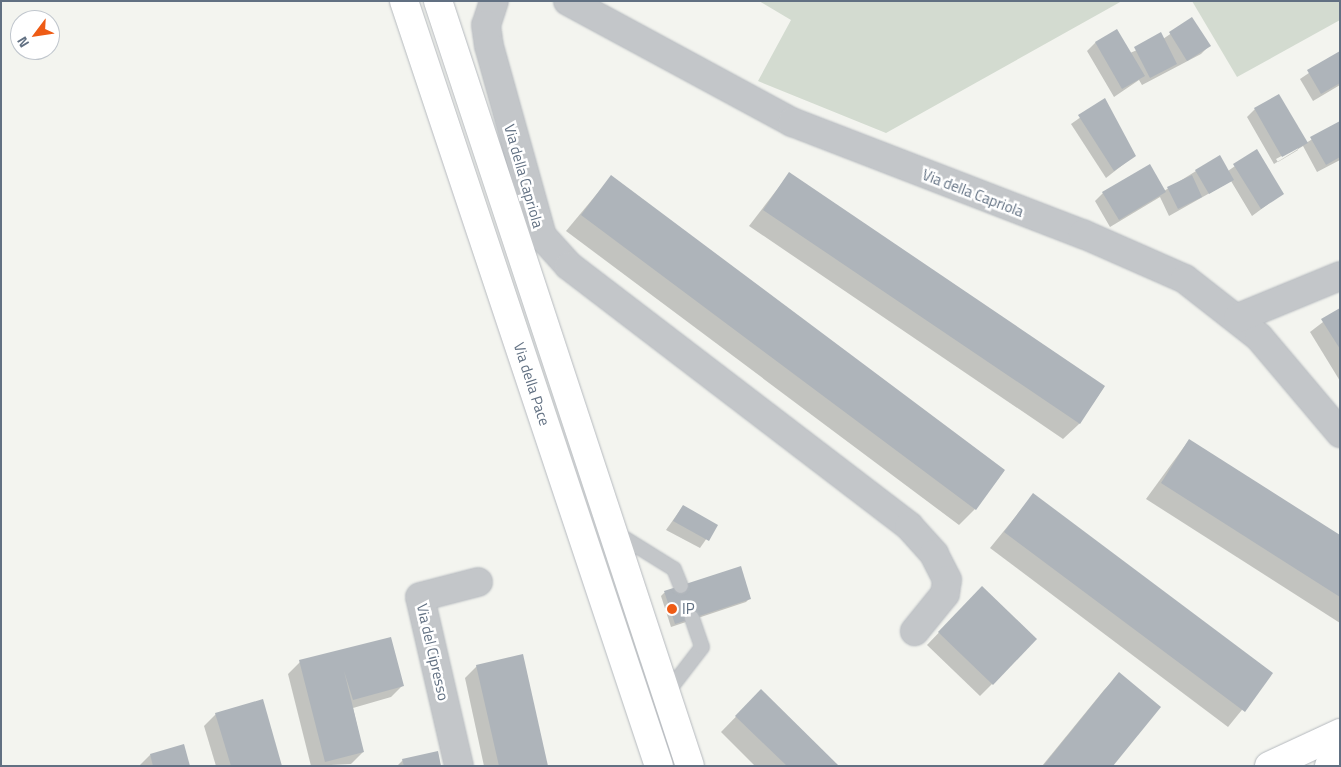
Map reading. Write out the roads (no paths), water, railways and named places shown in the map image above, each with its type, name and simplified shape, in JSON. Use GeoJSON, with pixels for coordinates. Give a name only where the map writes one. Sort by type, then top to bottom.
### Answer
{"type":"FeatureCollection","features":[{"type":"Feature","properties":{"kind":"street","name":"Via della Pace"},"geometry":{"type":"LineString","coordinates":[[404,1],[659,766]]}},
{"type":"Feature","properties":{"kind":"street","name":"Via della Pace"},"geometry":{"type":"LineString","coordinates":[[438,1],[690,766]]}},
{"type":"Feature","properties":{"kind":"street","name":"Via della Capriola"},"geometry":{"type":"LineString","coordinates":[[494,1],[486,25],[489,46],[534,216],[547,244],[569,266],[909,526],[934,554],[947,580],[945,594],[915,631]]}},
{"type":"Feature","properties":{"kind":"street","name":"Via della Capriola"},"geometry":{"type":"LineString","coordinates":[[568,1],[792,122],[1137,258],[1185,279],[1238,318],[1340,433]]}},
{"type":"Feature","properties":{"kind":"street"},"geometry":{"type":"LineString","coordinates":[[1238,318],[1340,276]]}},
{"type":"Feature","properties":{"kind":"street","name":"Via del Cipresso"},"geometry":{"type":"LineString","coordinates":[[459,766],[420,597],[478,582]]}},
{"type":"Feature","properties":{"kind":"street"},"geometry":{"type":"LineString","coordinates":[[1269,766],[1340,733]]}},
{"type":"Feature","properties":{"kind":"street"},"geometry":{"type":"LineString","coordinates":[[1329,766],[1340,761]]}},
{"type":"Feature","properties":{"kind":"lane"},"geometry":{"type":"LineString","coordinates":[[612,531],[674,569],[681,586]]}},
{"type":"Feature","properties":{"kind":"lane"},"geometry":{"type":"LineString","coordinates":[[666,694],[702,647],[692,618]]}},
{"type":"Feature","properties":{"kind":"place","name":"IP"},"geometry":{"type":"Point","coordinates":[672,609]}}]}
